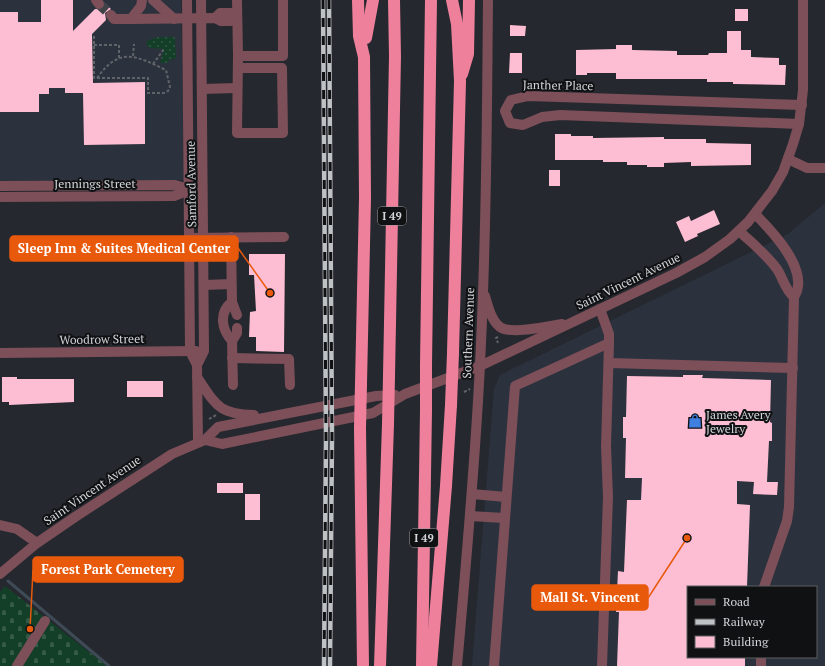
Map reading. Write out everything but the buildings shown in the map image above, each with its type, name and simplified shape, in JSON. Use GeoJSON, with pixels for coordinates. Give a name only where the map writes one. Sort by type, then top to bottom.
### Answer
{"type":"FeatureCollection","features":[{"type":"Feature","properties":{"kind":"highway"},"geometry":{"type":"LineString","coordinates":[[358,0],[359,36],[364,57]]}},
{"type":"Feature","properties":{"kind":"highway"},"geometry":{"type":"LineString","coordinates":[[363,666],[360,428],[365,198],[364,57],[367,25],[373,0]]}},
{"type":"Feature","properties":{"kind":"highway","name":"I 49"},"geometry":{"type":"LineString","coordinates":[[380,666],[388,424],[395,56],[394,0]]}},
{"type":"Feature","properties":{"kind":"highway","name":"I 49"},"geometry":{"type":"LineString","coordinates":[[422,666],[432,56],[431,0]]}},
{"type":"Feature","properties":{"kind":"highway"},"geometry":{"type":"LineString","coordinates":[[431,666],[446,486],[453,353],[460,81],[457,24],[452,0]]}},
{"type":"Feature","properties":{"kind":"highway"},"geometry":{"type":"LineString","coordinates":[[460,81],[468,54],[469,0]]}},
{"type":"Feature","properties":{"kind":"street"},"geometry":{"type":"LineString","coordinates":[[131,19],[141,6],[142,0]]}},
{"type":"Feature","properties":{"kind":"street"},"geometry":{"type":"LineString","coordinates":[[153,0],[174,19]]}},
{"type":"Feature","properties":{"kind":"street","name":"Samford Avenue"},"geometry":{"type":"LineString","coordinates":[[187,0],[190,351],[197,366]]}},
{"type":"Feature","properties":{"kind":"street","name":"Samford Avenue"},"geometry":{"type":"LineString","coordinates":[[201,0],[204,190],[204,351],[197,366],[197,377],[202,441]]}},
{"type":"Feature","properties":{"kind":"street"},"geometry":{"type":"LineString","coordinates":[[237,0],[237,133],[283,133],[282,68],[238,68]]}},
{"type":"Feature","properties":{"kind":"street"},"geometry":{"type":"LineString","coordinates":[[238,56],[283,56],[283,0]]}},
{"type":"Feature","properties":{"kind":"street","name":"Southern Avenue"},"geometry":{"type":"LineString","coordinates":[[457,666],[472,494],[480,366],[487,171],[488,0]]}},
{"type":"Feature","properties":{"kind":"street","name":"Saint Vincent Avenue"},"geometry":{"type":"LineString","coordinates":[[202,441],[222,444],[373,413],[405,394],[480,366],[572,323],[695,263],[722,246],[755,214],[772,191],[788,159],[799,124],[802,105],[803,0]]}},
{"type":"Feature","properties":{"kind":"street"},"geometry":{"type":"LineString","coordinates":[[111,16],[114,19],[215,18],[221,21],[231,21],[236,17]]}},
{"type":"Feature","properties":{"kind":"street"},"geometry":{"type":"LineString","coordinates":[[262,56],[262,68]]}},
{"type":"Feature","properties":{"kind":"street"},"geometry":{"type":"LineString","coordinates":[[202,89],[238,88]]}},
{"type":"Feature","properties":{"kind":"street","name":"Janther Place"},"geometry":{"type":"LineString","coordinates":[[799,124],[560,115],[542,117],[520,125],[510,123],[505,112],[511,100],[528,96],[802,105]]}},
{"type":"Feature","properties":{"kind":"street"},"geometry":{"type":"LineString","coordinates":[[788,159],[807,168],[825,168]]}},
{"type":"Feature","properties":{"kind":"street","name":"Jennings Street"},"geometry":{"type":"LineString","coordinates":[[0,197],[42,191],[175,185],[189,190],[204,190]]}},
{"type":"Feature","properties":{"kind":"street","name":"Jennings Street"},"geometry":{"type":"LineString","coordinates":[[0,186],[42,191]]}},
{"type":"Feature","properties":{"kind":"street"},"geometry":{"type":"LineString","coordinates":[[755,214],[776,236],[789,254],[795,269],[798,284],[798,291],[794,297],[793,368],[787,521],[764,586]]}},
{"type":"Feature","properties":{"kind":"street"},"geometry":{"type":"LineString","coordinates":[[739,231],[767,256],[782,278],[788,292],[794,297]]}},
{"type":"Feature","properties":{"kind":"street"},"geometry":{"type":"LineString","coordinates":[[231,237],[232,302],[237,315]]}},
{"type":"Feature","properties":{"kind":"street"},"geometry":{"type":"LineString","coordinates":[[189,238],[284,237]]}},
{"type":"Feature","properties":{"kind":"street"},"geometry":{"type":"LineString","coordinates":[[204,285],[231,284]]}},
{"type":"Feature","properties":{"kind":"street"},"geometry":{"type":"LineString","coordinates":[[483,291],[492,317],[503,329],[524,329],[572,323]]}},
{"type":"Feature","properties":{"kind":"street"},"geometry":{"type":"LineString","coordinates":[[232,302],[226,306],[223,314],[223,326],[226,335],[232,341]]}},
{"type":"Feature","properties":{"kind":"street"},"geometry":{"type":"LineString","coordinates":[[600,309],[609,334],[606,446],[608,497],[602,666]]}},
{"type":"Feature","properties":{"kind":"street"},"geometry":{"type":"LineString","coordinates":[[233,385],[232,341],[237,328]]}},
{"type":"Feature","properties":{"kind":"street"},"geometry":{"type":"LineString","coordinates":[[494,666],[515,386],[609,343]]}},
{"type":"Feature","properties":{"kind":"street","name":"Woodrow Street"},"geometry":{"type":"LineString","coordinates":[[0,353],[204,351]]}},
{"type":"Feature","properties":{"kind":"street"},"geometry":{"type":"LineString","coordinates":[[232,358],[289,359],[290,385]]}},
{"type":"Feature","properties":{"kind":"street"},"geometry":{"type":"LineString","coordinates":[[609,363],[793,368]]}},
{"type":"Feature","properties":{"kind":"street"},"geometry":{"type":"LineString","coordinates":[[197,377],[214,402],[224,411],[236,414],[272,416]]}},
{"type":"Feature","properties":{"kind":"street","name":"Saint Vincent Avenue"},"geometry":{"type":"LineString","coordinates":[[0,574],[36,543],[161,460],[202,441],[218,427],[376,396],[405,394]]}},
{"type":"Feature","properties":{"kind":"street"},"geometry":{"type":"LineString","coordinates":[[472,494],[506,497]]}},
{"type":"Feature","properties":{"kind":"street"},"geometry":{"type":"LineString","coordinates":[[470,516],[504,518]]}},
{"type":"Feature","properties":{"kind":"street"},"geometry":{"type":"LineString","coordinates":[[0,525],[17,530],[36,543]]}},
{"type":"Feature","properties":{"kind":"street"},"geometry":{"type":"LineString","coordinates":[[19,665],[45,621]]}},
{"type":"Feature","properties":{"kind":"path"},"geometry":{"type":"LineString","coordinates":[[94,36],[94,78],[97,78],[148,78],[148,93],[164,93],[168,91],[170,87],[166,70],[133,56],[119,58],[106,65],[97,78]]}},
{"type":"Feature","properties":{"kind":"path"},"geometry":{"type":"LineString","coordinates":[[133,56],[134,44]]}},
{"type":"Feature","properties":{"kind":"path"},"geometry":{"type":"LineString","coordinates":[[94,45],[119,45],[119,58]]}},
{"type":"Feature","properties":{"kind":"path"},"geometry":{"type":"LineString","coordinates":[[153,64],[164,49]]}},
{"type":"Feature","properties":{"kind":"path"},"geometry":{"type":"LineString","coordinates":[[491,340],[496,338]]}},
{"type":"Feature","properties":{"kind":"path"},"geometry":{"type":"LineString","coordinates":[[464,392],[468,388]]}},
{"type":"Feature","properties":{"kind":"path"},"geometry":{"type":"LineString","coordinates":[[209,419],[218,414]]}},
{"type":"Feature","properties":{"kind":"shaded area"},"geometry":{"type":"Polygon","coordinates":[[[0,0],[181,0],[184,180],[0,181],[0,0]]]}},
{"type":"Feature","properties":{"kind":"shaded area"},"geometry":{"type":"Polygon","coordinates":[[[825,203],[825,666],[472,666],[494,389],[500,375],[788,234],[825,203]]]}},
{"type":"Feature","properties":{"kind":"green space"},"geometry":{"type":"Polygon","coordinates":[[[157,37],[175,37],[176,58],[169,60],[167,63],[160,63],[164,49],[150,48],[147,46],[147,41],[157,37]]]}},
{"type":"Feature","properties":{"kind":"green space"},"geometry":{"type":"Polygon","coordinates":[[[5,586],[107,666],[0,666],[0,592],[5,586]]]}},
{"type":"Feature","properties":{"kind":"waterway"},"geometry":{"type":"LineString","coordinates":[[8,581],[109,666]]}},
{"type":"Feature","properties":{"kind":"tunnel"},"geometry":{"type":"LineString","coordinates":[[99,4],[111,15]]}},
{"type":"Feature","properties":{"kind":"railway"},"geometry":{"type":"LineString","coordinates":[[323,0],[326,439],[324,666]]}},
{"type":"Feature","properties":{"kind":"railway"},"geometry":{"type":"LineString","coordinates":[[329,0],[332,437],[330,666]]}},
{"type":"Feature","properties":{"kind":"place","name":"Sleep Inn & Suites Medical Center"},"geometry":{"type":"Point","coordinates":[270,293]}},
{"type":"Feature","properties":{"kind":"place","name":"James Avery Jewelry"},"geometry":{"type":"Point","coordinates":[695,421]}},
{"type":"Feature","properties":{"kind":"place","name":"Mall St. Vincent"},"geometry":{"type":"Point","coordinates":[687,538]}},
{"type":"Feature","properties":{"kind":"place","name":"Forest Park Cemetery"},"geometry":{"type":"Point","coordinates":[30,629]}}]}
